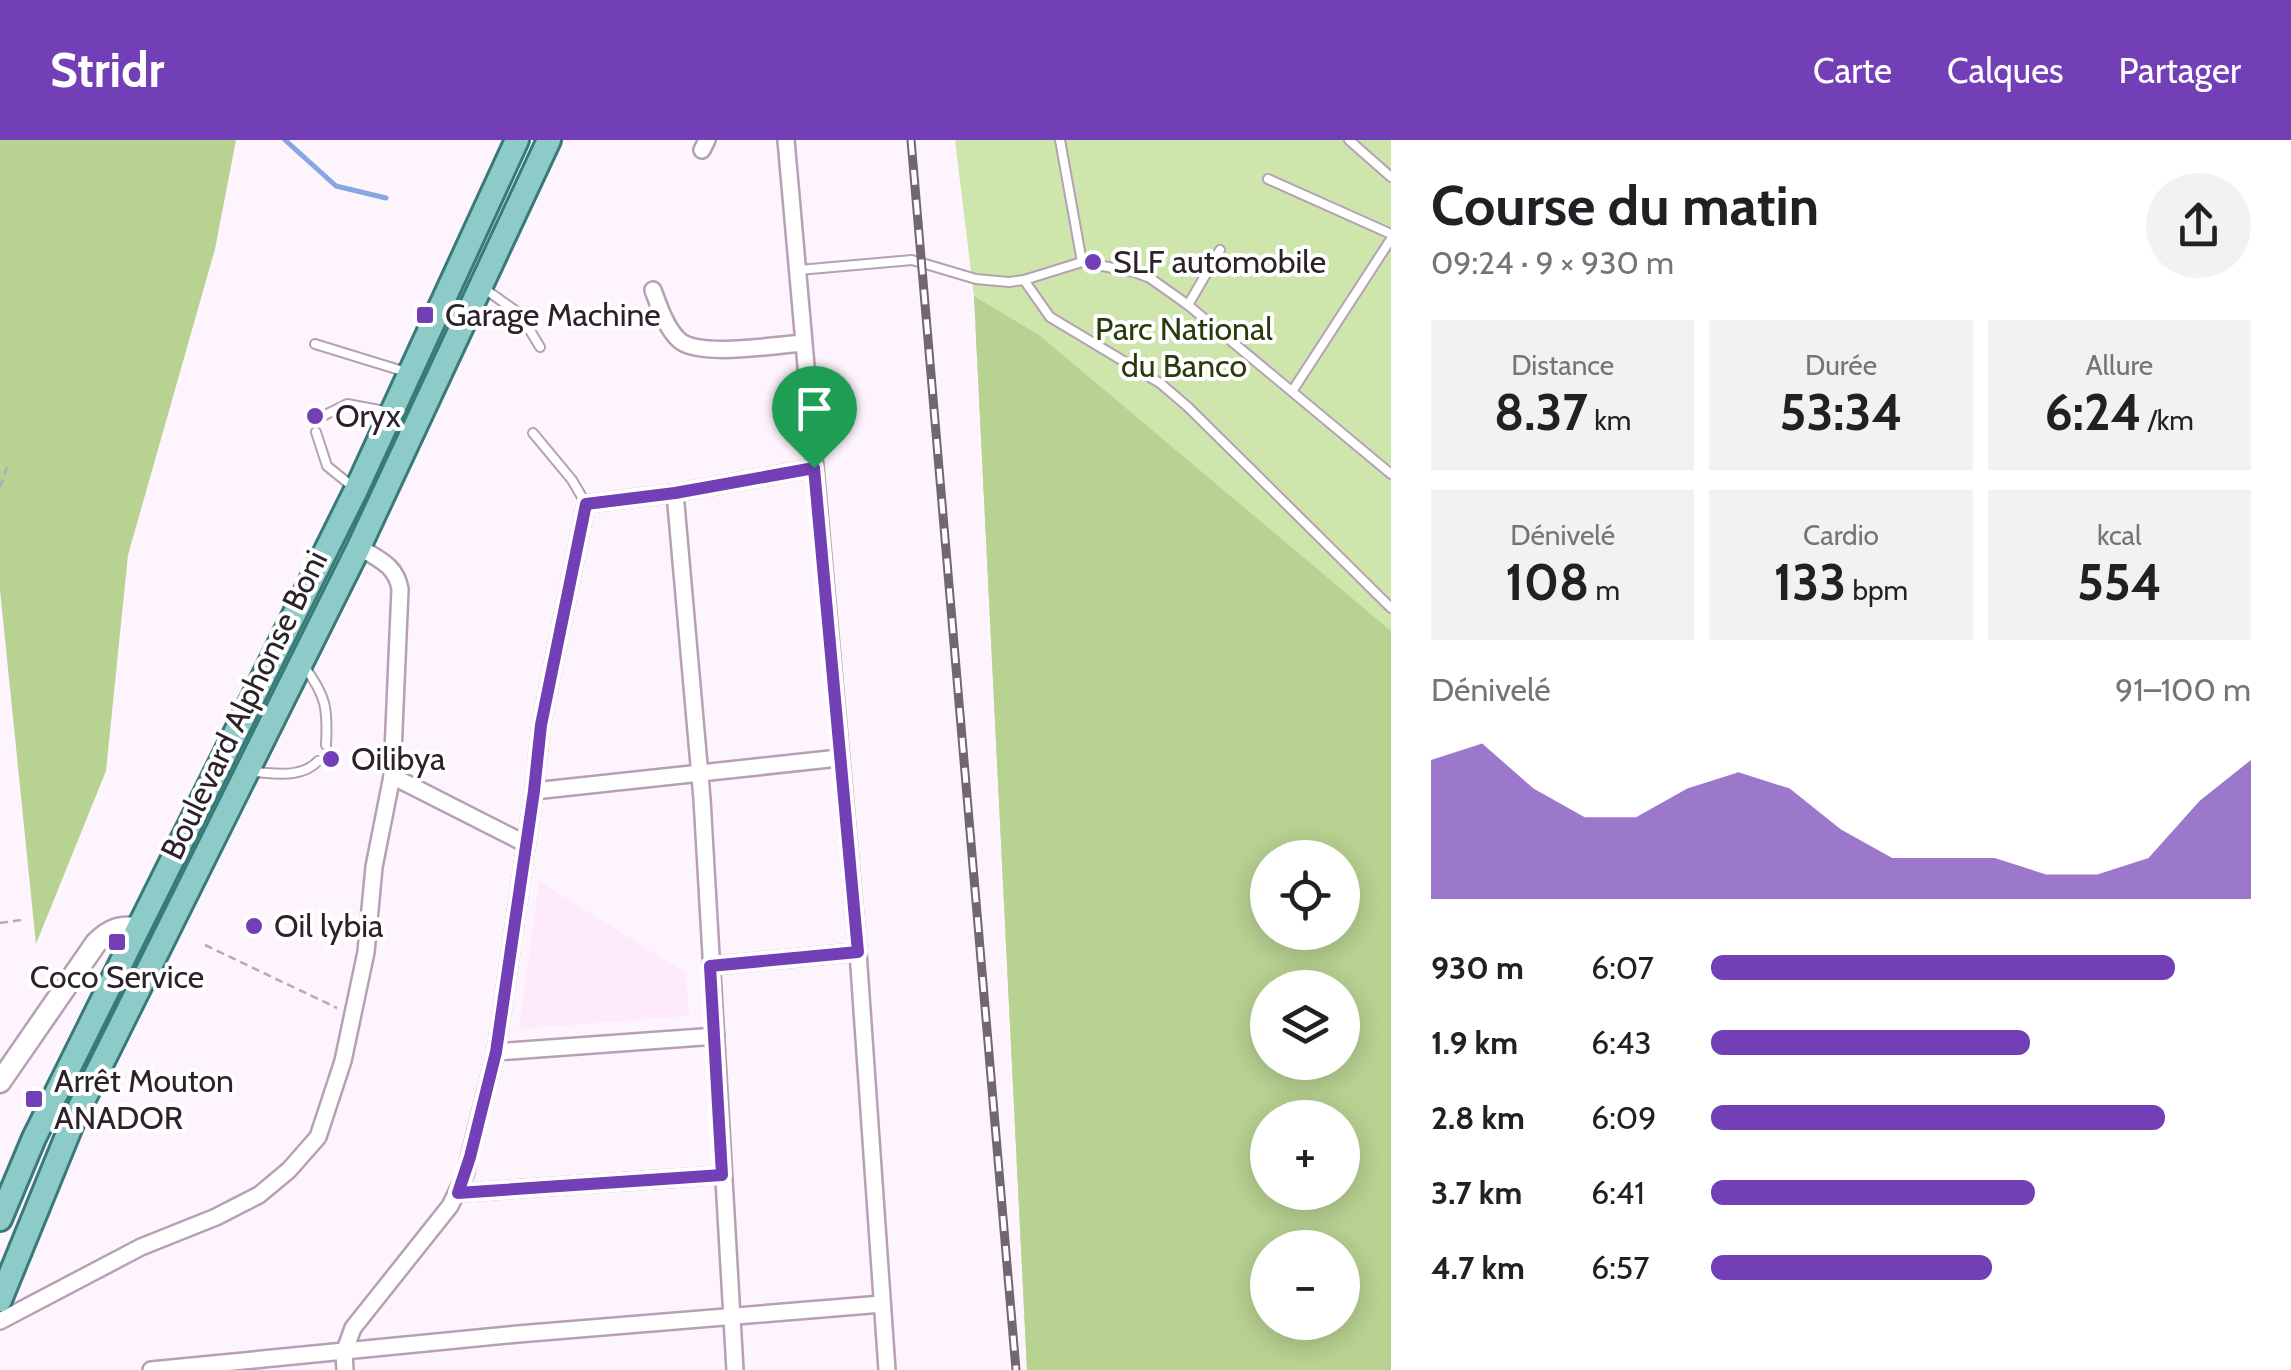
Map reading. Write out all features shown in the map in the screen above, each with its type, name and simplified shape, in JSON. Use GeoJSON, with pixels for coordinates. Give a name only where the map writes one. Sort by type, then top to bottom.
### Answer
{"type":"FeatureCollection","features":[{"type":"Feature","properties":{"kind":"main road","name":"Boulevard Alphonse Boni"},"geometry":{"type":"LineString","coordinates":[[0,1300],[74,1119],[359,547],[550,140]]}},
{"type":"Feature","properties":{"kind":"main road"},"geometry":{"type":"LineString","coordinates":[[0,1219],[34,1138],[356,490],[510,150]]}},
{"type":"Feature","properties":{"kind":"main road"},"geometry":{"type":"LineString","coordinates":[[0,1082],[96,942],[122,926],[139,928]]}},
{"type":"Feature","properties":{"kind":"street"},"geometry":{"type":"LineString","coordinates":[[786,140],[858,952],[887,1370]]}},
{"type":"Feature","properties":{"kind":"street"},"geometry":{"type":"LineString","coordinates":[[653,290],[678,339],[696,349],[803,344]]}},
{"type":"Feature","properties":{"kind":"street"},"geometry":{"type":"LineString","coordinates":[[345,1370],[344,1353],[353,1328],[458,1193],[470,1157],[496,1052],[541,725],[586,504],[675,493],[814,468]]}},
{"type":"Feature","properties":{"kind":"street"},"geometry":{"type":"LineString","coordinates":[[675,493],[698,774],[736,1370]]}},
{"type":"Feature","properties":{"kind":"street"},"geometry":{"type":"LineString","coordinates":[[0,1321],[140,1247],[260,1195],[318,1137],[366,952],[374,867],[392,776],[400,589],[398,576],[390,566],[359,547]]}},
{"type":"Feature","properties":{"kind":"street"},"geometry":{"type":"LineString","coordinates":[[534,791],[838,758]]}},
{"type":"Feature","properties":{"kind":"street"},"geometry":{"type":"LineString","coordinates":[[392,776],[526,844]]}},
{"type":"Feature","properties":{"kind":"street"},"geometry":{"type":"LineString","coordinates":[[710,966],[858,952]]}},
{"type":"Feature","properties":{"kind":"street"},"geometry":{"type":"LineString","coordinates":[[496,1052],[716,1036]]}},
{"type":"Feature","properties":{"kind":"street"},"geometry":{"type":"LineString","coordinates":[[458,1193],[722,1175]]}},
{"type":"Feature","properties":{"kind":"street"},"geometry":{"type":"LineString","coordinates":[[151,1370],[882,1304]]}},
{"type":"Feature","properties":{"kind":"lane"},"geometry":{"type":"LineString","coordinates":[[1060,140],[1082,262]]}},
{"type":"Feature","properties":{"kind":"lane"},"geometry":{"type":"LineString","coordinates":[[1349,140],[1391,177]]}},
{"type":"Feature","properties":{"kind":"lane"},"geometry":{"type":"LineString","coordinates":[[1268,178],[1391,236],[1293,390]]}},
{"type":"Feature","properties":{"kind":"lane"},"geometry":{"type":"LineString","coordinates":[[1188,305],[1220,250]]}},
{"type":"Feature","properties":{"kind":"lane"},"geometry":{"type":"LineString","coordinates":[[797,270],[912,260],[976,280],[1024,280],[1082,262],[1150,278],[1293,390],[1391,474]]}},
{"type":"Feature","properties":{"kind":"lane"},"geometry":{"type":"LineString","coordinates":[[1024,280],[1050,318],[1160,383],[1188,407],[1391,608]]}},
{"type":"Feature","properties":{"kind":"lane"},"geometry":{"type":"LineString","coordinates":[[482,287],[520,314],[540,347]]}},
{"type":"Feature","properties":{"kind":"lane"},"geometry":{"type":"LineString","coordinates":[[315,344],[410,373]]}},
{"type":"Feature","properties":{"kind":"lane"},"geometry":{"type":"LineString","coordinates":[[323,416],[348,404],[392,412]]}},
{"type":"Feature","properties":{"kind":"lane"},"geometry":{"type":"LineString","coordinates":[[316,432],[327,466],[356,490]]}},
{"type":"Feature","properties":{"kind":"lane"},"geometry":{"type":"LineString","coordinates":[[533,433],[572,480],[586,504]]}},
{"type":"Feature","properties":{"kind":"lane"},"geometry":{"type":"LineString","coordinates":[[302,662],[322,691],[328,714],[326,745]]}},
{"type":"Feature","properties":{"kind":"lane"},"geometry":{"type":"LineString","coordinates":[[247,772],[296,774],[309,771],[318,761]]}},
{"type":"Feature","properties":{"kind":"path"},"geometry":{"type":"LineString","coordinates":[[0,487],[9,462]]}},
{"type":"Feature","properties":{"kind":"path"},"geometry":{"type":"LineString","coordinates":[[0,923],[21,920]]}},
{"type":"Feature","properties":{"kind":"path"},"geometry":{"type":"LineString","coordinates":[[204,945],[352,1015]]}},
{"type":"Feature","properties":{"kind":"shaded area"},"geometry":{"type":"Polygon","coordinates":[[[539,881],[686,973],[689,1016],[519,1029],[539,881]]]}},
{"type":"Feature","properties":{"kind":"green space"},"geometry":{"type":"Polygon","coordinates":[[[0,140],[236,140],[215,249],[128,555],[106,771],[36,944],[0,590],[0,140]]]}},
{"type":"Feature","properties":{"kind":"green space","name":"Parc National du Banco"},"geometry":{"type":"Polygon","coordinates":[[[955,140],[1391,140],[1391,1370],[1027,1370],[974,296],[955,140]]]}},
{"type":"Feature","properties":{"kind":"green space","name":"Parc National du Banco"},"geometry":{"type":"Polygon","coordinates":[[[974,296],[1039,335],[1391,631],[1391,1370],[1027,1370],[974,296]]]}},
{"type":"Feature","properties":{"kind":"waterway"},"geometry":{"type":"LineString","coordinates":[[285,140],[336,186],[386,198]]}},
{"type":"Feature","properties":{"kind":"railway"},"geometry":{"type":"LineString","coordinates":[[911,140],[1016,1370]]}},
{"type":"Feature","properties":{"kind":"place","name":"SLF automobile"},"geometry":{"type":"Point","coordinates":[1093,262]}},
{"type":"Feature","properties":{"kind":"place","name":"Garage Machine"},"geometry":{"type":"Point","coordinates":[425,315]}},
{"type":"Feature","properties":{"kind":"place","name":"Oryx"},"geometry":{"type":"Point","coordinates":[315,416]}},
{"type":"Feature","properties":{"kind":"place","name":"Oilibya"},"geometry":{"type":"Point","coordinates":[331,759]}},
{"type":"Feature","properties":{"kind":"place","name":"Oil lybia"},"geometry":{"type":"Point","coordinates":[254,926]}},
{"type":"Feature","properties":{"kind":"place","name":"Coco Service"},"geometry":{"type":"Point","coordinates":[117,942]}},
{"type":"Feature","properties":{"kind":"place","name":"Arrêt Mouton ANADOR"},"geometry":{"type":"Point","coordinates":[34,1099]}},
{"type":"Feature","properties":{"kind":"route"},"geometry":{"type":"LineString","coordinates":[[814,468],[858,952],[710,966],[722,1175],[458,1193],[496,1052],[541,725],[586,504],[675,493],[814,468]]}}]}
